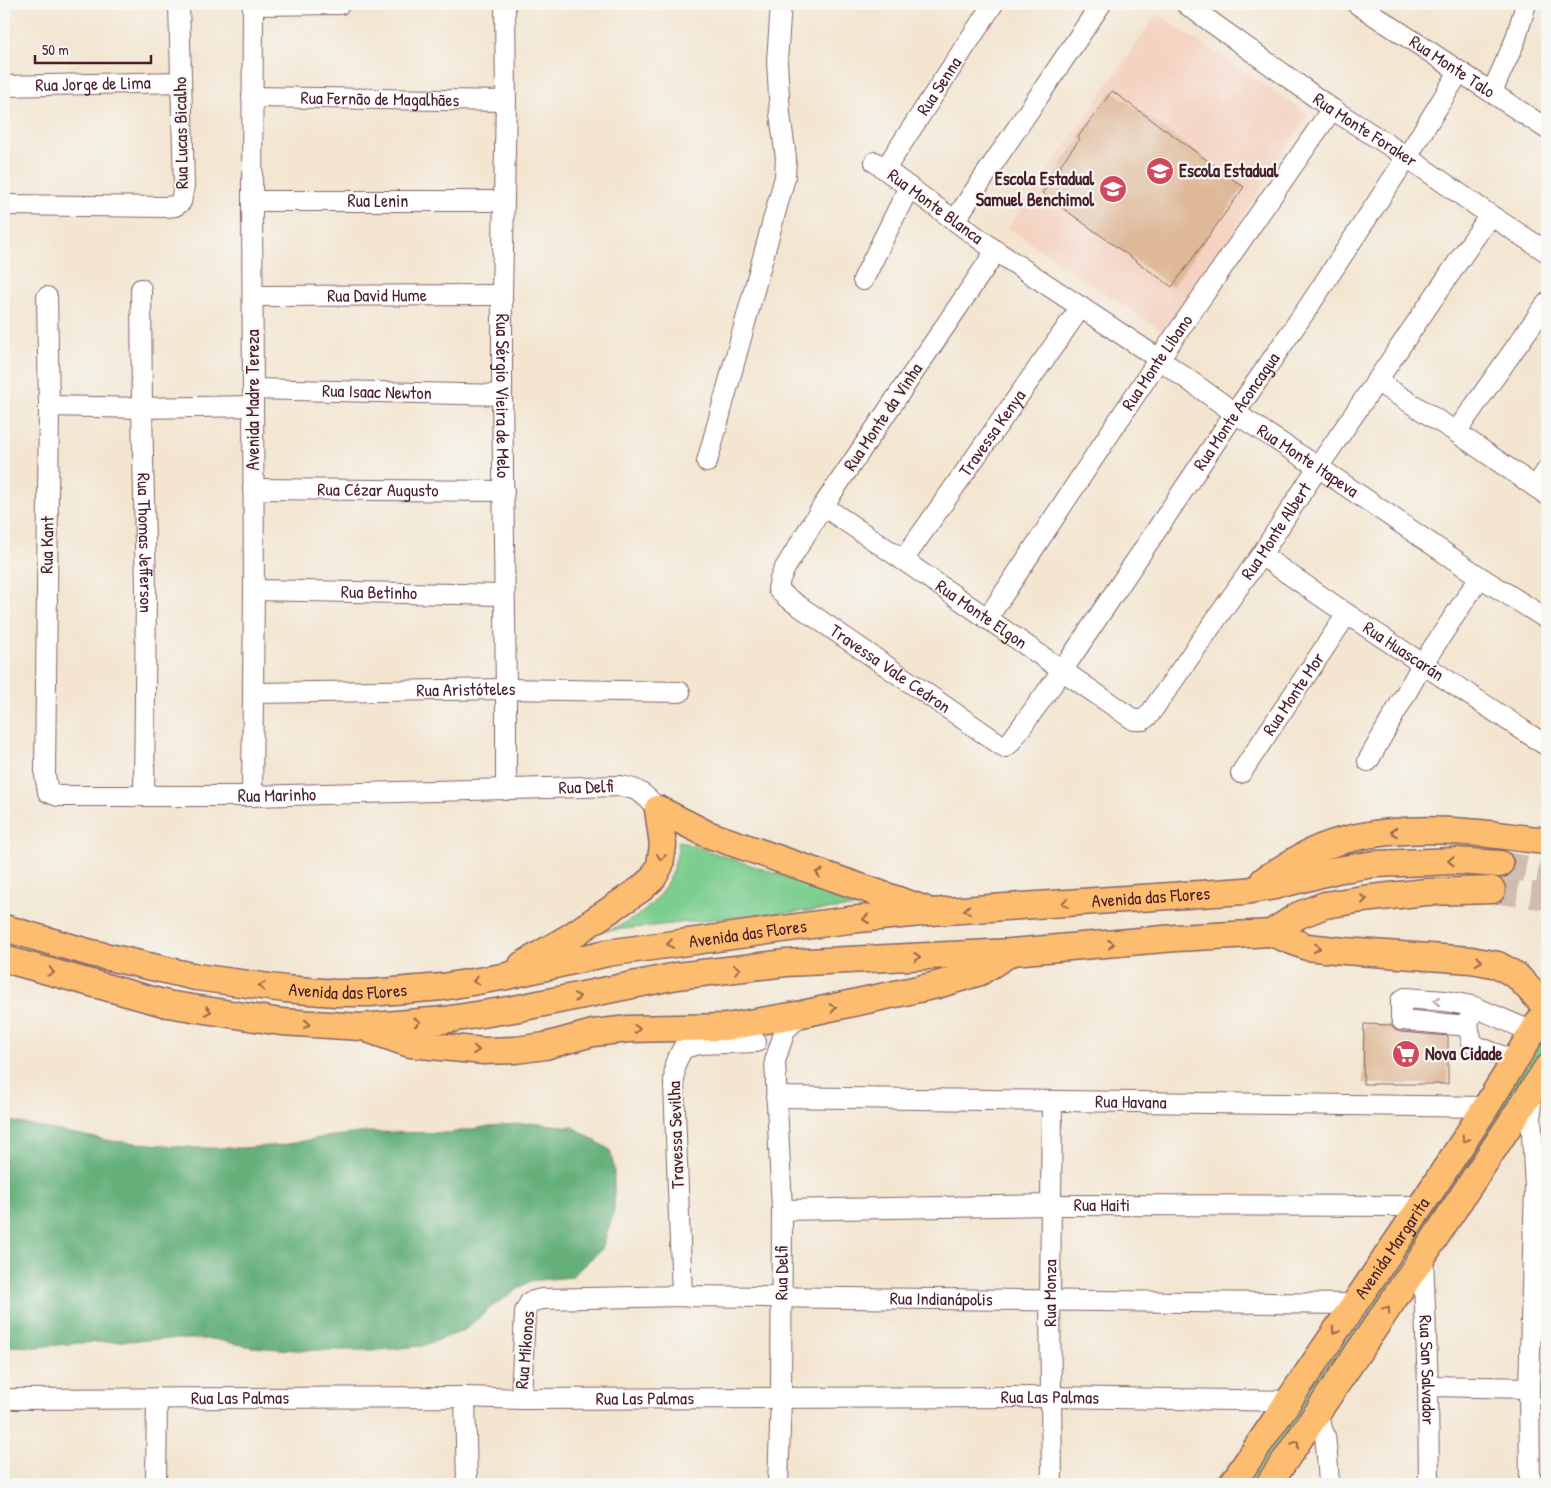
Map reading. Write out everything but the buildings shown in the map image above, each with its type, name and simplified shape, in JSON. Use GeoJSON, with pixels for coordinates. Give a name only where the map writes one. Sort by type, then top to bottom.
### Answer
{"type":"FeatureCollection","features":[{"type":"Feature","properties":{"kind":"main road"},"geometry":{"type":"LineString","coordinates":[[658,809],[707,834],[932,912]]}},
{"type":"Feature","properties":{"kind":"main road"},"geometry":{"type":"LineString","coordinates":[[502,977],[568,938],[641,889],[653,878],[660,865],[663,845],[658,809]]}},
{"type":"Feature","properties":{"kind":"main road"},"geometry":{"type":"LineString","coordinates":[[1245,892],[1304,855],[1334,844],[1377,834],[1399,831],[1449,831],[1547,841]]}},
{"type":"Feature","properties":{"kind":"main road","name":"Avenida das Flores"},"geometry":{"type":"LineString","coordinates":[[4,928],[92,953],[196,977],[286,989],[335,993],[370,993],[442,987],[502,977],[607,953],[849,920],[932,912],[1245,892],[1337,870],[1375,864],[1457,860],[1500,864]]}},
{"type":"Feature","properties":{"kind":"main road","name":"Avenida das Flores"},"geometry":{"type":"LineString","coordinates":[[4,959],[167,1004],[281,1022],[361,1027],[444,1020],[506,1010],[677,976],[786,964],[1010,952],[1176,938],[1271,933],[1299,915],[1326,905],[1426,892],[1492,890]]}},
{"type":"Feature","properties":{"kind":"main road"},"geometry":{"type":"LineString","coordinates":[[1271,933],[1307,947],[1471,960],[1498,964],[1517,976],[1547,1008]]}},
{"type":"Feature","properties":{"kind":"main road"},"geometry":{"type":"LineString","coordinates":[[361,1027],[410,1044],[484,1051],[516,1050],[545,1046],[594,1033],[629,1029],[726,1027],[802,1014],[937,985],[980,972],[1010,952]]}},
{"type":"Feature","properties":{"kind":"main road","name":"Avenida Margarita"},"geometry":{"type":"LineString","coordinates":[[1232,1484],[1421,1206],[1486,1107],[1547,1008]]}},
{"type":"Feature","properties":{"kind":"main road","name":"Avenida Margarita"},"geometry":{"type":"LineString","coordinates":[[1269,1484],[1547,1068]]}},
{"type":"Feature","properties":{"kind":"street","name":"Rua Lucas Bicalho"},"geometry":{"type":"LineString","coordinates":[[4,205],[166,208],[181,202],[184,186],[179,4]]}},
{"type":"Feature","properties":{"kind":"street"},"geometry":{"type":"LineString","coordinates":[[253,4],[340,4]]}},
{"type":"Feature","properties":{"kind":"street","name":"Avenida Madre Tereza"},"geometry":{"type":"LineString","coordinates":[[252,796],[254,693],[253,4]]}},
{"type":"Feature","properties":{"kind":"street","name":"Rua Sérgio Vieira de Melo"},"geometry":{"type":"LineString","coordinates":[[505,4],[506,101],[502,395],[506,790]]}},
{"type":"Feature","properties":{"kind":"street"},"geometry":{"type":"LineString","coordinates":[[707,462],[785,176],[786,158],[780,114],[777,61],[781,4]]}},
{"type":"Feature","properties":{"kind":"street","name":"Rua Senna"},"geometry":{"type":"LineString","coordinates":[[880,166],[993,4]]}},
{"type":"Feature","properties":{"kind":"street"},"geometry":{"type":"LineString","coordinates":[[955,220],[1101,4]]}},
{"type":"Feature","properties":{"kind":"street","name":"Rua Monte Foraker"},"geometry":{"type":"LineString","coordinates":[[1186,4],[1332,109],[1547,252]]}},
{"type":"Feature","properties":{"kind":"street","name":"Rua Monte Talo"},"geometry":{"type":"LineString","coordinates":[[1357,4],[1547,129]]}},
{"type":"Feature","properties":{"kind":"street"},"geometry":{"type":"LineString","coordinates":[[1492,92],[1515,41],[1526,4]]}},
{"type":"Feature","properties":{"kind":"street","name":"Rua Monte Aconcagua"},"geometry":{"type":"LineString","coordinates":[[1005,747],[1062,671],[1309,306],[1459,72]]}},
{"type":"Feature","properties":{"kind":"street","name":"Rua Jorge de Lima"},"geometry":{"type":"LineString","coordinates":[[4,86],[181,82]]}},
{"type":"Feature","properties":{"kind":"street","name":"Rua Fernão de Magalhães"},"geometry":{"type":"LineString","coordinates":[[252,97],[506,101]]}},
{"type":"Feature","properties":{"kind":"street","name":"Rua Monte Libano"},"geometry":{"type":"LineString","coordinates":[[987,619],[1159,359],[1332,109]]}},
{"type":"Feature","properties":{"kind":"street","name":"Rua Monte Blanca"},"geometry":{"type":"LineString","coordinates":[[880,166],[996,251]]}},
{"type":"Feature","properties":{"kind":"street"},"geometry":{"type":"LineString","coordinates":[[863,280],[909,187]]}},
{"type":"Feature","properties":{"kind":"street","name":"Rua Lenin"},"geometry":{"type":"LineString","coordinates":[[252,201],[504,201]]}},
{"type":"Feature","properties":{"kind":"street","name":"Rua Monte Albert"},"geometry":{"type":"LineString","coordinates":[[1143,720],[1149,715],[1261,555],[1318,467],[1490,215]]}},
{"type":"Feature","properties":{"kind":"street","name":"Rua Monte Itapeva"},"geometry":{"type":"LineString","coordinates":[[996,251],[1081,306],[1235,413],[1318,467],[1480,578],[1547,619]]}},
{"type":"Feature","properties":{"kind":"street","name":"Rua Monte da Vinha"},"geometry":{"type":"LineString","coordinates":[[778,589],[785,568],[823,506],[996,251]]}},
{"type":"Feature","properties":{"kind":"street","name":"Rua Thomas Jefferson"},"geometry":{"type":"LineString","coordinates":[[141,289],[146,590],[144,796]]}},
{"type":"Feature","properties":{"kind":"street","name":"Rua David Hume"},"geometry":{"type":"LineString","coordinates":[[253,296],[502,295]]}},
{"type":"Feature","properties":{"kind":"street","name":"Rua Kant"},"geometry":{"type":"LineString","coordinates":[[47,297],[49,406],[45,775],[48,792]]}},
{"type":"Feature","properties":{"kind":"street"},"geometry":{"type":"LineString","coordinates":[[1456,432],[1547,303]]}},
{"type":"Feature","properties":{"kind":"street","name":"Travessa Kenya"},"geometry":{"type":"LineString","coordinates":[[903,560],[1081,306]]}},
{"type":"Feature","properties":{"kind":"street"},"geometry":{"type":"LineString","coordinates":[[1376,381],[1456,432],[1542,491],[1547,470]]}},
{"type":"Feature","properties":{"kind":"street","name":"Rua Isaac Newton"},"geometry":{"type":"LineString","coordinates":[[49,406],[142,408],[253,398],[502,395]]}},
{"type":"Feature","properties":{"kind":"street","name":"Rua Cézar Augusto"},"geometry":{"type":"LineString","coordinates":[[253,489],[504,491]]}},
{"type":"Feature","properties":{"kind":"street","name":"Rua Monte Elgon"},"geometry":{"type":"LineString","coordinates":[[823,506],[1134,720],[1143,720]]}},
{"type":"Feature","properties":{"kind":"street","name":"Rua Huascarán"},"geometry":{"type":"LineString","coordinates":[[1261,555],[1547,746]]}},
{"type":"Feature","properties":{"kind":"street"},"geometry":{"type":"LineString","coordinates":[[1368,761],[1424,663],[1480,578]]}},
{"type":"Feature","properties":{"kind":"street","name":"Travessa Vale Cedron"},"geometry":{"type":"LineString","coordinates":[[778,589],[786,597],[1005,747]]}},
{"type":"Feature","properties":{"kind":"street","name":"Rua Betinho"},"geometry":{"type":"LineString","coordinates":[[254,590],[504,594]]}},
{"type":"Feature","properties":{"kind":"street","name":"Rua Monte Mor"},"geometry":{"type":"LineString","coordinates":[[1241,773],[1347,614]]}},
{"type":"Feature","properties":{"kind":"street","name":"Rua Aristóteles"},"geometry":{"type":"LineString","coordinates":[[254,693],[506,689],[680,692]]}},
{"type":"Feature","properties":{"kind":"street","name":"Rua Delfi"},"geometry":{"type":"LineString","coordinates":[[506,790],[628,787],[642,793],[658,809]]}},
{"type":"Feature","properties":{"kind":"street","name":"Rua Marinho"},"geometry":{"type":"LineString","coordinates":[[48,792],[58,796],[252,796],[506,790]]}},
{"type":"Feature","properties":{"kind":"street"},"geometry":{"type":"LineString","coordinates":[[1468,1026],[1402,1020],[1401,1001],[1405,998],[1445,1001],[1472,1006],[1533,1032]]}},
{"type":"Feature","properties":{"kind":"street"},"geometry":{"type":"LineString","coordinates":[[1472,1006],[1468,1026],[1472,1042],[1476,1046],[1515,1061]]}},
{"type":"Feature","properties":{"kind":"street","name":"Rua Delfi"},"geometry":{"type":"LineString","coordinates":[[778,1484],[781,1398],[782,1210],[775,1061],[785,1030],[802,1014]]}},
{"type":"Feature","properties":{"kind":"street"},"geometry":{"type":"LineString","coordinates":[[726,1027],[756,1042],[775,1061]]}},
{"type":"Feature","properties":{"kind":"street","name":"Travessa Sevilha"},"geometry":{"type":"LineString","coordinates":[[682,1296],[674,1083],[675,1064],[682,1048],[699,1044],[756,1042]]}},
{"type":"Feature","properties":{"kind":"street"},"geometry":{"type":"LineString","coordinates":[[1530,1096],[1535,1188],[1529,1388],[1530,1484]]}},
{"type":"Feature","properties":{"kind":"street","name":"Rua Havana"},"geometry":{"type":"LineString","coordinates":[[776,1097],[1486,1107]]}},
{"type":"Feature","properties":{"kind":"street","name":"Rua Monza"},"geometry":{"type":"LineString","coordinates":[[1052,1102],[1050,1300],[1052,1484]]}},
{"type":"Feature","properties":{"kind":"street","name":"Rua Haiti"},"geometry":{"type":"LineString","coordinates":[[782,1210],[1051,1206],[1421,1206]]}},
{"type":"Feature","properties":{"kind":"street","name":"Rua San Salvador"},"geometry":{"type":"LineString","coordinates":[[1423,1256],[1428,1386],[1429,1484]]}},
{"type":"Feature","properties":{"kind":"street","name":"Rua Indianápolis"},"geometry":{"type":"LineString","coordinates":[[530,1302],[542,1299],[682,1296],[1354,1304]]}},
{"type":"Feature","properties":{"kind":"street","name":"Rua Mikonos"},"geometry":{"type":"LineString","coordinates":[[521,1399],[525,1312],[530,1302]]}},
{"type":"Feature","properties":{"kind":"street"},"geometry":{"type":"LineString","coordinates":[[1428,1386],[1529,1388]]}},
{"type":"Feature","properties":{"kind":"street"},"geometry":{"type":"LineString","coordinates":[[465,1397],[467,1484]]}},
{"type":"Feature","properties":{"kind":"street","name":"Rua Las Palmas"},"geometry":{"type":"LineString","coordinates":[[4,1399],[1052,1397],[1288,1400]]}},
{"type":"Feature","properties":{"kind":"street"},"geometry":{"type":"LineString","coordinates":[[156,1484],[157,1398]]}},
{"type":"Feature","properties":{"kind":"street"},"geometry":{"type":"LineString","coordinates":[[1316,1414],[1325,1436],[1329,1484]]}},
{"type":"Feature","properties":{"kind":"shaded area","name":"Escola Estadual"},"geometry":{"type":"Polygon","coordinates":[[[1157,14],[1308,114],[1168,335],[1008,228],[1157,14]]]}},
{"type":"Feature","properties":{"kind":"green space"},"geometry":{"type":"Polygon","coordinates":[[[679,841],[873,906],[745,916],[604,931],[634,918],[656,899],[672,873],[679,841]]]}},
{"type":"Feature","properties":{"kind":"green space"},"geometry":{"type":"Polygon","coordinates":[[[1547,1030],[1547,1051],[1326,1384],[1257,1484],[1243,1484],[1547,1030]]]}},
{"type":"Feature","properties":{"kind":"green space"},"geometry":{"type":"Polygon","coordinates":[[[4,1120],[111,1141],[200,1148],[283,1145],[325,1137],[368,1132],[449,1133],[490,1126],[531,1123],[573,1127],[610,1150],[614,1168],[614,1210],[602,1249],[571,1277],[530,1281],[494,1305],[463,1331],[422,1346],[380,1350],[294,1350],[252,1347],[213,1339],[171,1339],[78,1343],[37,1347],[4,1346],[4,1120]]]}},
{"type":"Feature","properties":{"kind":"tunnel"},"geometry":{"type":"LineString","coordinates":[[1500,864],[1547,873]]}},
{"type":"Feature","properties":{"kind":"tunnel"},"geometry":{"type":"LineString","coordinates":[[1492,890],[1547,897]]}},
{"type":"Feature","properties":{"kind":"place","name":"Escola Estadual"},"geometry":{"type":"Point","coordinates":[1160,171]}},
{"type":"Feature","properties":{"kind":"place","name":"Escola Estadual Samuel Benchimol"},"geometry":{"type":"Point","coordinates":[1113,189]}},
{"type":"Feature","properties":{"kind":"place","name":"Nova Cidade"},"geometry":{"type":"Point","coordinates":[1406,1054]}}]}
